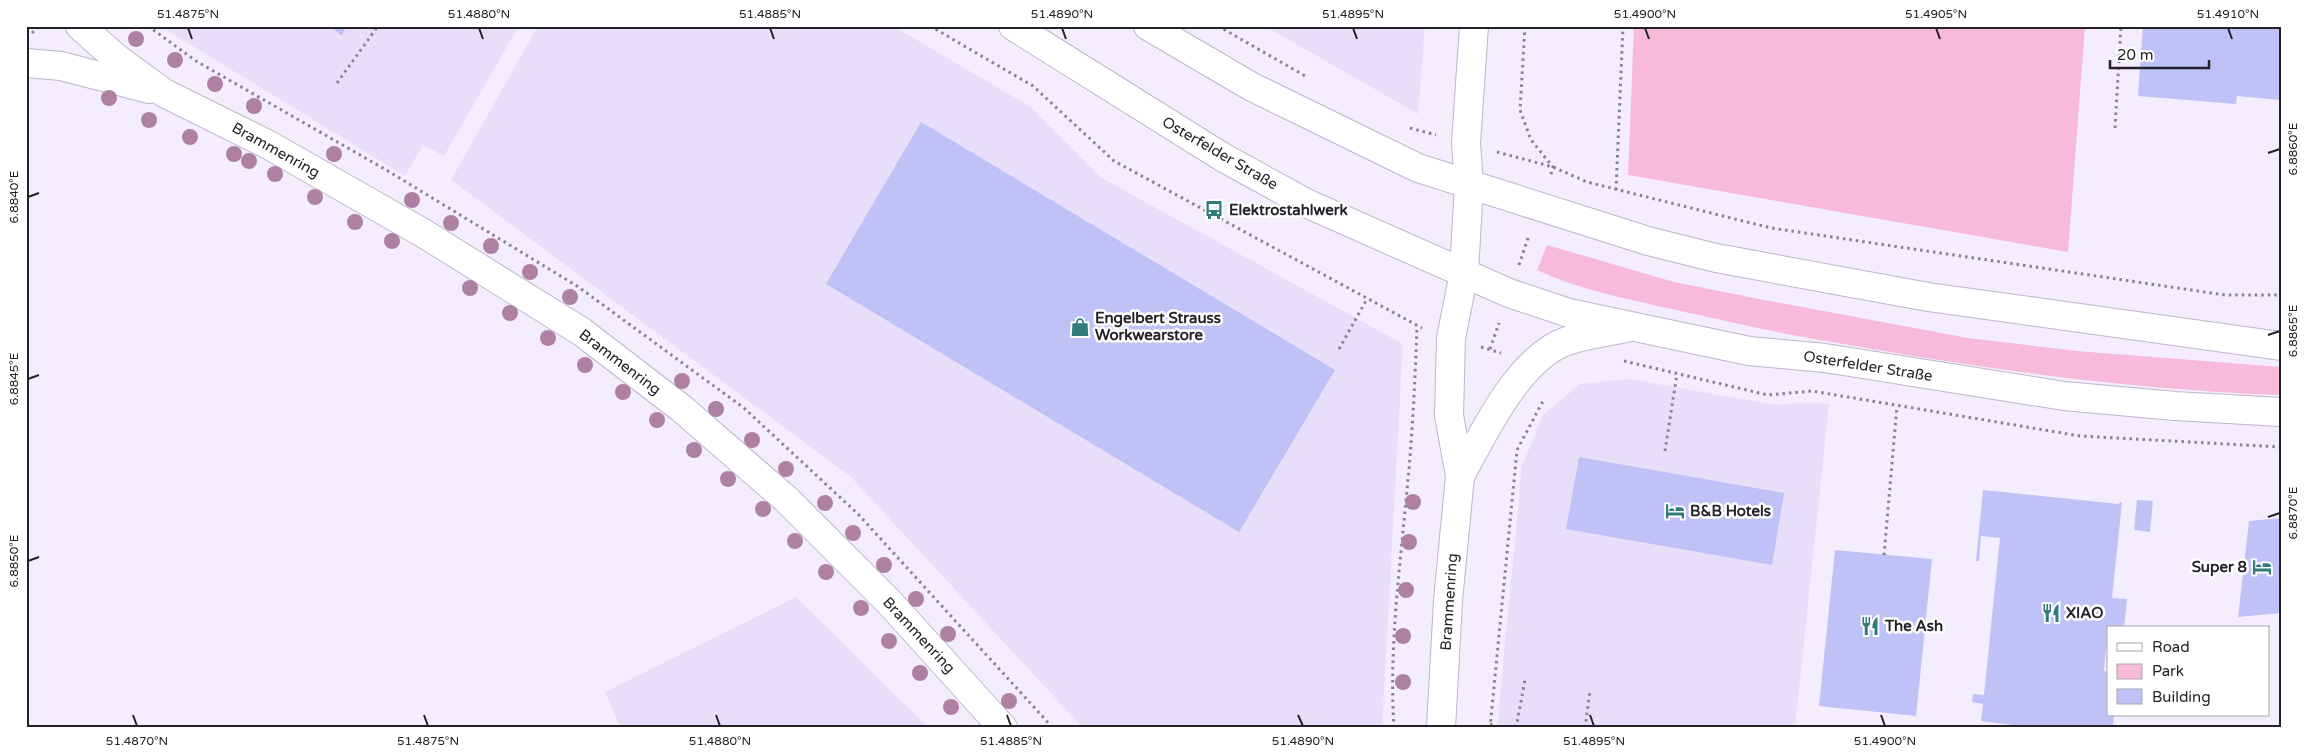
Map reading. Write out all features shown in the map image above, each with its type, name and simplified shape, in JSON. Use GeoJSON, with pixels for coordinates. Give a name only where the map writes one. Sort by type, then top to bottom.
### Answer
{"type":"FeatureCollection","features":[{"type":"Feature","properties":{"kind":"main road","name":"Brammenring"},"geometry":{"type":"LineString","coordinates":[[80,26],[115,57],[164,93],[267,144],[424,233],[582,332],[627,366],[681,408],[786,498],[890,603],[1003,728]]}},
{"type":"Feature","properties":{"kind":"main road","name":"Osterfelder Straße"},"geometry":{"type":"LineString","coordinates":[[1013,26],[1224,158],[1306,203],[1509,293],[1569,313],[1749,352],[1826,358],[2064,396],[2175,406],[2281,412]]}},
{"type":"Feature","properties":{"kind":"main road"},"geometry":{"type":"LineString","coordinates":[[1148,26],[1252,87],[1418,168],[1648,241],[1716,258],[1928,297],[2281,346]]}},
{"type":"Feature","properties":{"kind":"main road"},"geometry":{"type":"LineString","coordinates":[[1464,274],[1469,184],[1466,143],[1474,26]]}},
{"type":"Feature","properties":{"kind":"main road","name":"Brammenring"},"geometry":{"type":"LineString","coordinates":[[26,63],[61,66],[164,93]]}},
{"type":"Feature","properties":{"kind":"main road","name":"Brammenring"},"geometry":{"type":"LineString","coordinates":[[1440,728],[1448,601],[1460,476],[1449,415],[1451,338],[1464,274]]}},
{"type":"Feature","properties":{"kind":"main road","name":"Brammenring"},"geometry":{"type":"LineString","coordinates":[[1460,476],[1512,386],[1523,372],[1552,349],[1567,341],[1631,327]]}},
{"type":"Feature","properties":{"kind":"path"},"geometry":{"type":"LineString","coordinates":[[337,83],[378,26]]}},
{"type":"Feature","properties":{"kind":"path"},"geometry":{"type":"LineString","coordinates":[[930,26],[1032,86],[1114,161],[1417,326],[1535,363]]}},
{"type":"Feature","properties":{"kind":"path"},"geometry":{"type":"LineString","coordinates":[[1218,26],[1309,78]]}},
{"type":"Feature","properties":{"kind":"path"},"geometry":{"type":"LineString","coordinates":[[1524,26],[1520,110],[1532,140],[1554,167]]}},
{"type":"Feature","properties":{"kind":"path"},"geometry":{"type":"LineString","coordinates":[[1616,190],[1623,26]]}},
{"type":"Feature","properties":{"kind":"path"},"geometry":{"type":"LineString","coordinates":[[2115,128],[2121,26]]}},
{"type":"Feature","properties":{"kind":"path"},"geometry":{"type":"LineString","coordinates":[[1404,126],[1554,167],[1587,182],[1771,228],[2224,295],[2281,295]]}},
{"type":"Feature","properties":{"kind":"path"},"geometry":{"type":"LineString","coordinates":[[1490,350],[1554,167]]}},
{"type":"Feature","properties":{"kind":"path"},"geometry":{"type":"LineString","coordinates":[[1339,349],[1367,299]]}},
{"type":"Feature","properties":{"kind":"path"},"geometry":{"type":"LineString","coordinates":[[1394,728],[1394,625],[1409,469],[1417,326]]}},
{"type":"Feature","properties":{"kind":"path"},"geometry":{"type":"LineString","coordinates":[[1620,360],[1768,395],[1812,391],[2080,436],[2281,447]]}},
{"type":"Feature","properties":{"kind":"path"},"geometry":{"type":"LineString","coordinates":[[1665,451],[1677,374]]}},
{"type":"Feature","properties":{"kind":"path"},"geometry":{"type":"LineString","coordinates":[[1500,728],[1490,726],[1517,450],[1545,399]]}},
{"type":"Feature","properties":{"kind":"path"},"geometry":{"type":"LineString","coordinates":[[1884,555],[1897,406]]}},
{"type":"Feature","properties":{"kind":"path"},"geometry":{"type":"LineString","coordinates":[[1516,728],[1525,680]]}},
{"type":"Feature","properties":{"kind":"path"},"geometry":{"type":"LineString","coordinates":[[1585,728],[1590,691]]}},
{"type":"Feature","properties":{"kind":"shaded area"},"geometry":{"type":"Polygon","coordinates":[[[160,26],[519,26],[444,156],[423,145],[405,176],[160,26]]]}},
{"type":"Feature","properties":{"kind":"shaded area"},"geometry":{"type":"Polygon","coordinates":[[[538,26],[893,26],[1029,106],[1100,177],[1403,344],[1382,728],[1083,728],[851,477],[451,180],[538,26]]]}},
{"type":"Feature","properties":{"kind":"shaded area"},"geometry":{"type":"Polygon","coordinates":[[[1265,26],[1425,26],[1418,114],[1265,26]]]}},
{"type":"Feature","properties":{"kind":"shaded area"},"geometry":{"type":"Polygon","coordinates":[[[1629,379],[1776,405],[1807,402],[1829,404],[1795,728],[1497,728],[1522,466],[1543,415],[1580,384],[1629,379]]]}},
{"type":"Feature","properties":{"kind":"shaded area"},"geometry":{"type":"Polygon","coordinates":[[[796,597],[929,728],[621,728],[605,692],[796,597]]]}},
{"type":"Feature","properties":{"kind":"green space"},"geometry":{"type":"Polygon","coordinates":[[[1634,26],[2085,26],[2068,252],[1628,175],[1634,26]]]}},
{"type":"Feature","properties":{"kind":"green space"},"geometry":{"type":"Polygon","coordinates":[[[1547,245],[1674,282],[1968,338],[2077,351],[2281,367],[2281,395],[2219,392],[2095,381],[1971,365],[1770,331],[1609,294],[1551,276],[1537,270],[1547,245]]]}},
{"type":"Feature","properties":{"kind":"building"},"geometry":{"type":"Polygon","coordinates":[[[330,26],[346,26],[342,36],[330,26]]]}},
{"type":"Feature","properties":{"kind":"building"},"geometry":{"type":"Polygon","coordinates":[[[2143,26],[2281,26],[2281,100],[2237,96],[2236,104],[2138,96],[2143,26]]]}},
{"type":"Feature","properties":{"kind":"building","name":"Engelbert Strauss Workwearstore"},"geometry":{"type":"Polygon","coordinates":[[[921,122],[1335,370],[1239,532],[826,284],[921,122]]]}},
{"type":"Feature","properties":{"kind":"building","name":"B&B Hotels"},"geometry":{"type":"Polygon","coordinates":[[[1579,457],[1784,493],[1772,565],[1566,529],[1579,457]]]}},
{"type":"Feature","properties":{"kind":"building","name":"XIAO"},"geometry":{"type":"Polygon","coordinates":[[[1983,490],[2119,504],[2122,502],[2112,598],[2127,599],[2124,626],[2107,626],[2104,671],[2107,672],[2107,716],[2114,716],[2113,728],[2019,728],[2020,726],[1981,721],[1983,704],[1972,702],[1973,694],[1984,695],[2000,538],[1981,536],[1979,561],[1976,561],[1983,490]]]}},
{"type":"Feature","properties":{"kind":"building"},"geometry":{"type":"Polygon","coordinates":[[[2137,500],[2153,501],[2150,532],[2134,530],[2137,500]]]}},
{"type":"Feature","properties":{"kind":"building","name":"Super 8"},"geometry":{"type":"Polygon","coordinates":[[[2281,518],[2281,613],[2238,617],[2249,521],[2281,518]]]}},
{"type":"Feature","properties":{"kind":"building"},"geometry":{"type":"Polygon","coordinates":[[[1835,550],[1932,559],[1916,716],[1819,706],[1835,550]]]}},
{"type":"Feature","properties":{"kind":"place","name":"Elektrostahlwerk"},"geometry":{"type":"Point","coordinates":[1214,210]}},
{"type":"Feature","properties":{"kind":"place","name":"Engelbert Strauss Workwearstore"},"geometry":{"type":"Point","coordinates":[1080,327]}},
{"type":"Feature","properties":{"kind":"place","name":"B&B Hotels"},"geometry":{"type":"Point","coordinates":[1675,511]}},
{"type":"Feature","properties":{"kind":"place","name":"Super 8"},"geometry":{"type":"Point","coordinates":[2262,567]}},
{"type":"Feature","properties":{"kind":"place","name":"XIAO"},"geometry":{"type":"Point","coordinates":[2051,613]}},
{"type":"Feature","properties":{"kind":"place","name":"The Ash"},"geometry":{"type":"Point","coordinates":[1870,626]}}]}
